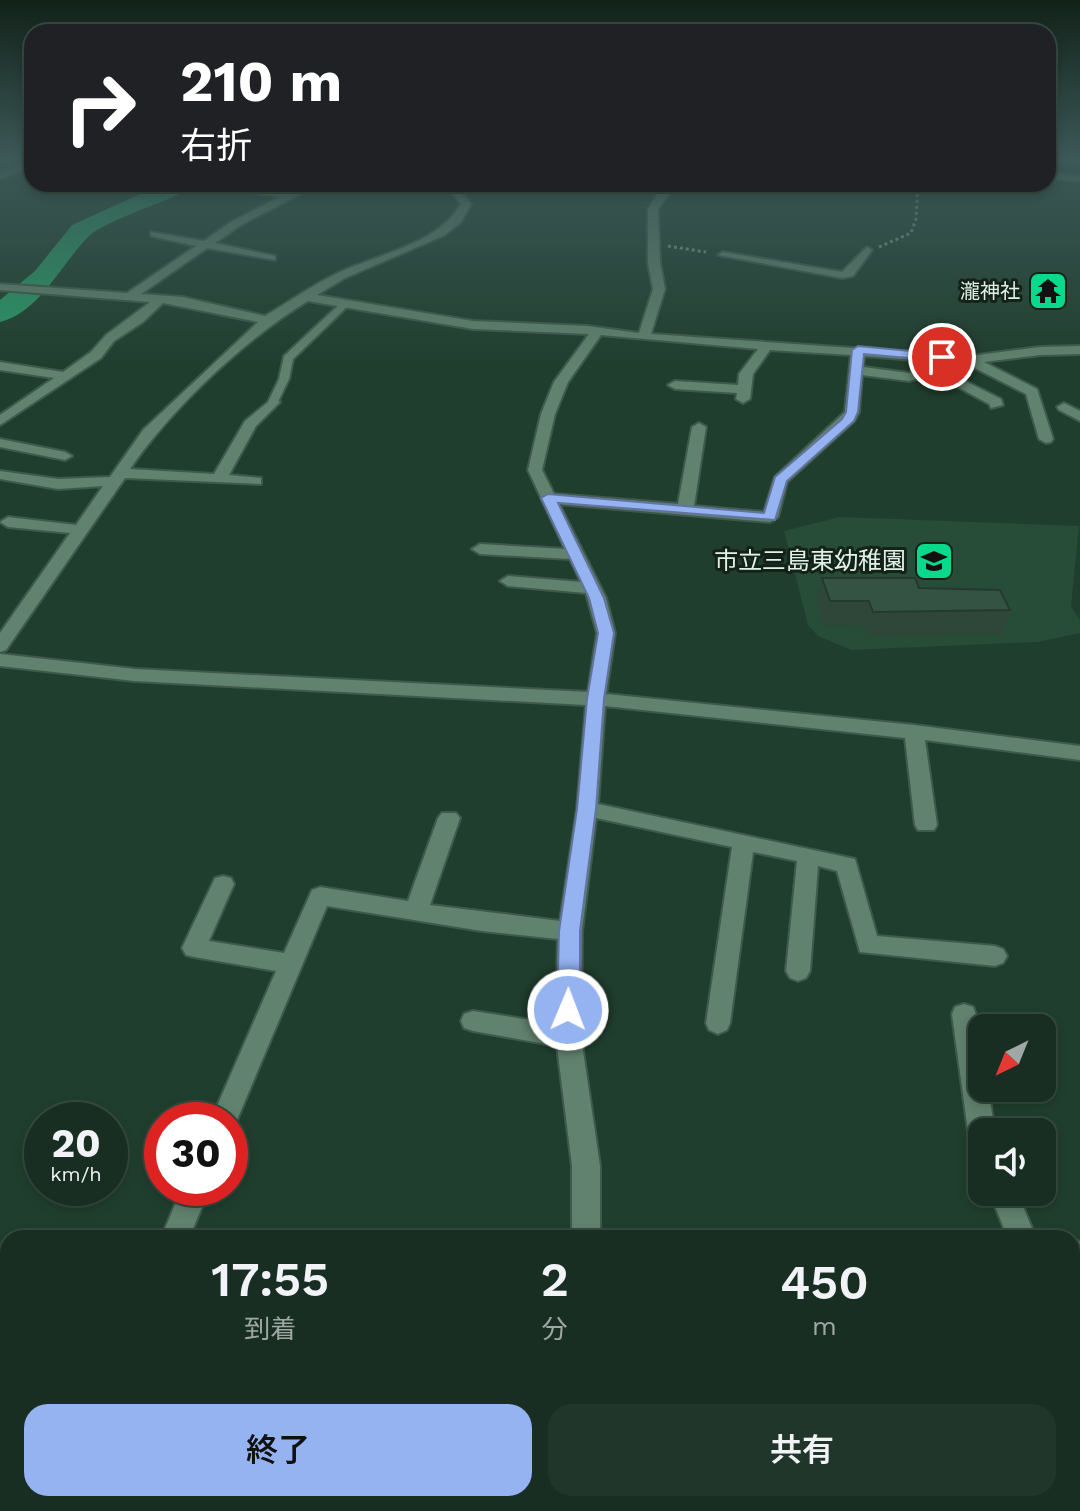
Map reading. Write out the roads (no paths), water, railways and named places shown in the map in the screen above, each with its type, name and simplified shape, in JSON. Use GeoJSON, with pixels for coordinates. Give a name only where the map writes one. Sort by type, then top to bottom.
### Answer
{"type":"FeatureCollection","features":[{"type":"Feature","properties":{"kind":"street"},"geometry":{"type":"LineString","coordinates":[[131,296],[232,227]]}},
{"type":"Feature","properties":{"kind":"street"},"geometry":{"type":"LineString","coordinates":[[0,646],[148,433],[267,320],[341,276],[450,227]]}},
{"type":"Feature","properties":{"kind":"street"},"geometry":{"type":"LineString","coordinates":[[644,337],[659,289],[654,263],[655,227]]}},
{"type":"Feature","properties":{"kind":"street"},"geometry":{"type":"LineString","coordinates":[[155,234],[271,258]]}},
{"type":"Feature","properties":{"kind":"street"},"geometry":{"type":"LineString","coordinates":[[723,255],[842,275],[849,274],[867,250]]}},
{"type":"Feature","properties":{"kind":"street"},"geometry":{"type":"LineString","coordinates":[[0,287],[199,303],[267,320]]}},
{"type":"Feature","properties":{"kind":"street"},"geometry":{"type":"LineString","coordinates":[[306,297],[473,325],[970,360],[1080,350]]}},
{"type":"Feature","properties":{"kind":"street"},"geometry":{"type":"LineString","coordinates":[[0,421],[96,355],[110,338],[139,319],[159,300]]}},
{"type":"Feature","properties":{"kind":"street"},"geometry":{"type":"LineString","coordinates":[[586,1230],[586,1166],[568,1037],[570,931],[606,633],[578,555],[535,470],[548,414],[561,382],[596,333]]}},
{"type":"Feature","properties":{"kind":"street"},"geometry":{"type":"LineString","coordinates":[[675,385],[743,394],[746,374],[768,344]]}},
{"type":"Feature","properties":{"kind":"street"},"geometry":{"type":"LineString","coordinates":[[548,498],[770,517],[780,480],[847,421],[852,412],[858,350]]}},
{"type":"Feature","properties":{"kind":"street"},"geometry":{"type":"LineString","coordinates":[[970,360],[1032,392],[1046,439]]}},
{"type":"Feature","properties":{"kind":"street"},"geometry":{"type":"LineString","coordinates":[[0,366],[66,376]]}},
{"type":"Feature","properties":{"kind":"street"},"geometry":{"type":"LineString","coordinates":[[857,370],[909,377],[935,370],[996,402],[996,405]]}},
{"type":"Feature","properties":{"kind":"street"},"geometry":{"type":"LineString","coordinates":[[219,479],[250,424],[273,402]]}},
{"type":"Feature","properties":{"kind":"street"},"geometry":{"type":"LineString","coordinates":[[1064,407],[1080,417]]}},
{"type":"Feature","properties":{"kind":"street"},"geometry":{"type":"LineString","coordinates":[[685,511],[699,427]]}},
{"type":"Feature","properties":{"kind":"street"},"geometry":{"type":"LineString","coordinates":[[0,443],[65,456]]}},
{"type":"Feature","properties":{"kind":"street"},"geometry":{"type":"LineString","coordinates":[[0,475],[58,484],[119,477],[256,481]]}},
{"type":"Feature","properties":{"kind":"street"},"geometry":{"type":"LineString","coordinates":[[8,522],[82,530]]}},
{"type":"Feature","properties":{"kind":"street"},"geometry":{"type":"LineString","coordinates":[[480,549],[578,555]]}},
{"type":"Feature","properties":{"kind":"street"},"geometry":{"type":"LineString","coordinates":[[508,581],[592,588]]}},
{"type":"Feature","properties":{"kind":"street"},"geometry":{"type":"LineString","coordinates":[[0,613],[22,616]]}},
{"type":"Feature","properties":{"kind":"street"},"geometry":{"type":"LineString","coordinates":[[0,660],[135,675],[596,699],[914,732],[1080,753]]}},
{"type":"Feature","properties":{"kind":"street"},"geometry":{"type":"LineString","coordinates":[[914,732],[926,825]]}},
{"type":"Feature","properties":{"kind":"street"},"geometry":{"type":"LineString","coordinates":[[587,809],[847,865],[868,945],[995,956]]}},
{"type":"Feature","properties":{"kind":"street"},"geometry":{"type":"LineString","coordinates":[[416,912],[449,818]]}},
{"type":"Feature","properties":{"kind":"street"},"geometry":{"type":"LineString","coordinates":[[718,1023],[744,841]]}},
{"type":"Feature","properties":{"kind":"street"},"geometry":{"type":"LineString","coordinates":[[798,971],[808,855]]}},
{"type":"Feature","properties":{"kind":"street"},"geometry":{"type":"LineString","coordinates":[[223,884],[194,948],[289,963]]}},
{"type":"Feature","properties":{"kind":"street"},"geometry":{"type":"LineString","coordinates":[[231,1102],[320,896],[416,912],[570,931]]}},
{"type":"Feature","properties":{"kind":"street"},"geometry":{"type":"LineString","coordinates":[[964,1014],[979,1118]]}},
{"type":"Feature","properties":{"kind":"street"},"geometry":{"type":"LineString","coordinates":[[473,1021],[568,1037]]}},
{"type":"Feature","properties":{"kind":"street"},"geometry":{"type":"LineString","coordinates":[[178,1230],[188,1206]]}},
{"type":"Feature","properties":{"kind":"street"},"geometry":{"type":"LineString","coordinates":[[1009,1206],[1019,1230]]}},
{"type":"Feature","properties":{"kind":"lane"},"geometry":{"type":"LineString","coordinates":[[273,402],[284,379],[288,358],[346,303]]}},
{"type":"Feature","properties":{"kind":"waterway"},"geometry":{"type":"LineString","coordinates":[[0,314],[44,277],[81,230],[89,227]]}},
{"type":"Feature","properties":{"kind":"place","name":"瀧神社"},"geometry":{"type":"Point","coordinates":[1048,291]}},
{"type":"Feature","properties":{"kind":"place","name":"市立三島東幼稚園"},"geometry":{"type":"Point","coordinates":[934,561]}}]}
